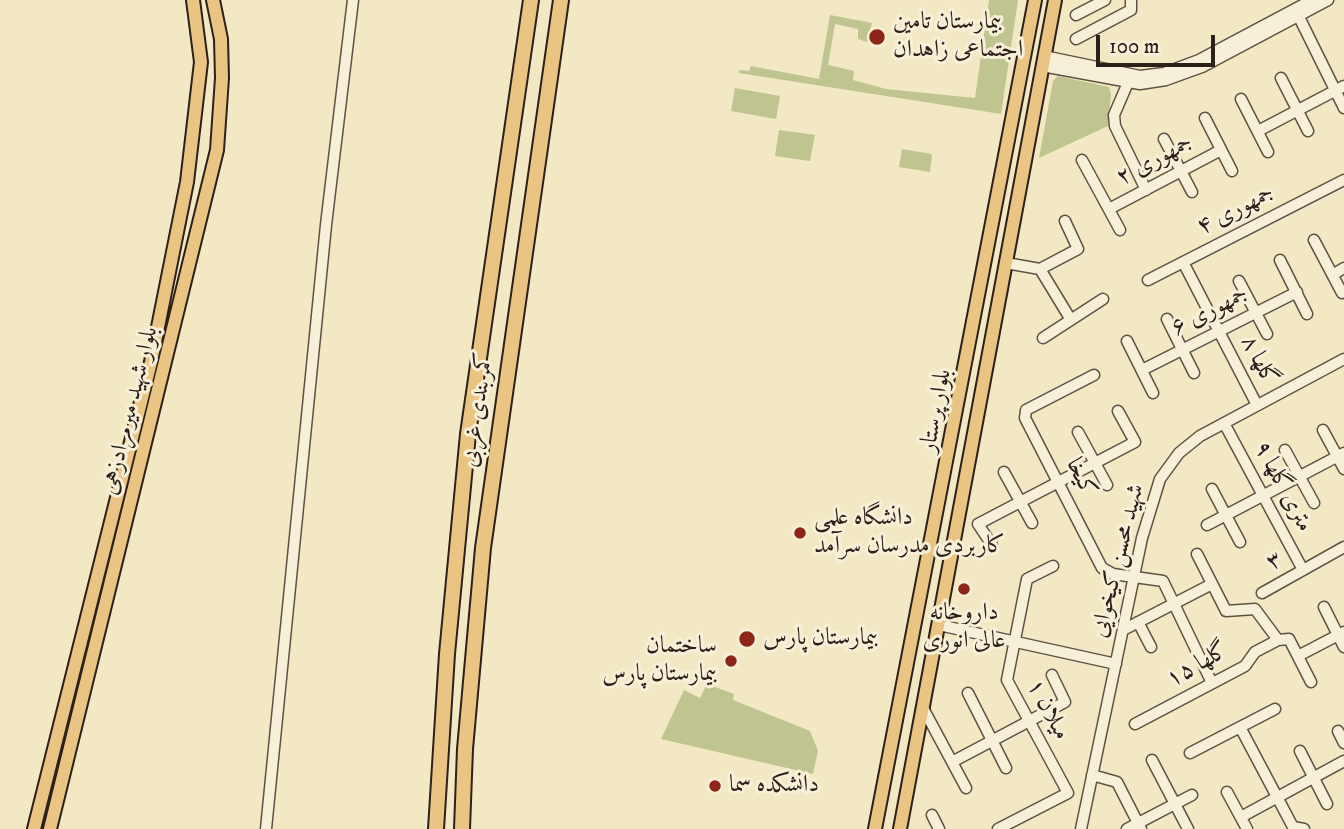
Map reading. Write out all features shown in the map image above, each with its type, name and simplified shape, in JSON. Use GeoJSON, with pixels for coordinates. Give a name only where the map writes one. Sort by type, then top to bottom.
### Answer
{"type":"FeatureCollection","features":[{"type":"Feature","properties":{"kind":"highway","name":"کمربندی غربی"},"geometry":{"type":"LineString","coordinates":[[436,829],[447,654],[468,434],[531,0]]}},
{"type":"Feature","properties":{"kind":"highway","name":"کمربندی غربی"},"geometry":{"type":"LineString","coordinates":[[462,829],[465,749],[484,548],[561,0]]}},
{"type":"Feature","properties":{"kind":"main road","name":"بلوار شهید میرمرادزهی"},"geometry":{"type":"LineString","coordinates":[[34,829],[151,362],[182,208],[196,123],[201,62],[193,0]]}},
{"type":"Feature","properties":{"kind":"main road","name":"بلوار شهید میرمرادزهی"},"geometry":{"type":"LineString","coordinates":[[50,829],[217,150],[222,78],[221,39],[213,0]]}},
{"type":"Feature","properties":{"kind":"main road","name":"بلوار پرستار"},"geometry":{"type":"LineString","coordinates":[[875,829],[1035,0]]}},
{"type":"Feature","properties":{"kind":"main road","name":"بلوار پرستار"},"geometry":{"type":"LineString","coordinates":[[900,829],[1055,0]]}},
{"type":"Feature","properties":{"kind":"main road"},"geometry":{"type":"LineString","coordinates":[[924,581],[946,584]]}},
{"type":"Feature","properties":{"kind":"street"},"geometry":{"type":"LineString","coordinates":[[266,829],[326,225],[353,0]]}},
{"type":"Feature","properties":{"kind":"street"},"geometry":{"type":"LineString","coordinates":[[1076,15],[1105,0]]}},
{"type":"Feature","properties":{"kind":"street"},"geometry":{"type":"LineString","coordinates":[[1076,39],[1131,10],[1131,0]]}},
{"type":"Feature","properties":{"kind":"street"},"geometry":{"type":"LineString","coordinates":[[1298,15],[1311,0]]}},
{"type":"Feature","properties":{"kind":"street"},"geometry":{"type":"LineString","coordinates":[[1043,61],[1129,82],[1166,80],[1184,75],[1328,0]]}},
{"type":"Feature","properties":{"kind":"street"},"geometry":{"type":"LineString","coordinates":[[1298,15],[1339,88],[1344,108]]}},
{"type":"Feature","properties":{"kind":"street"},"geometry":{"type":"LineString","coordinates":[[1280,78],[1308,131]]}},
{"type":"Feature","properties":{"kind":"street"},"geometry":{"type":"LineString","coordinates":[[1129,82],[1114,115],[1115,126],[1146,190]]}},
{"type":"Feature","properties":{"kind":"street"},"geometry":{"type":"LineString","coordinates":[[1258,131],[1339,88]]}},
{"type":"Feature","properties":{"kind":"street"},"geometry":{"type":"LineString","coordinates":[[1241,99],[1268,152]]}},
{"type":"Feature","properties":{"kind":"street"},"geometry":{"type":"LineString","coordinates":[[1205,118],[1232,171]]}},
{"type":"Feature","properties":{"kind":"street"},"geometry":{"type":"LineString","coordinates":[[1164,139],[1192,192]]}},
{"type":"Feature","properties":{"kind":"street","name":"جمهوری ۲"},"geometry":{"type":"LineString","coordinates":[[1109,209],[1222,150]]}},
{"type":"Feature","properties":{"kind":"street"},"geometry":{"type":"LineString","coordinates":[[1082,160],[1120,230]]}},
{"type":"Feature","properties":{"kind":"street","name":"جمهوری ۴"},"geometry":{"type":"LineString","coordinates":[[1148,280],[1344,180]]}},
{"type":"Feature","properties":{"kind":"street"},"geometry":{"type":"LineString","coordinates":[[1006,264],[1040,269],[1077,249],[1065,221]]}},
{"type":"Feature","properties":{"kind":"street"},"geometry":{"type":"LineString","coordinates":[[1314,240],[1342,293]]}},
{"type":"Feature","properties":{"kind":"street"},"geometry":{"type":"LineString","coordinates":[[1280,260],[1307,314]]}},
{"type":"Feature","properties":{"kind":"street","name":"گلها ۸"},"geometry":{"type":"LineString","coordinates":[[1183,262],[1257,405]]}},
{"type":"Feature","properties":{"kind":"street"},"geometry":{"type":"LineString","coordinates":[[1334,274],[1344,268]]}},
{"type":"Feature","properties":{"kind":"street"},"geometry":{"type":"LineString","coordinates":[[1040,269],[1071,320]]}},
{"type":"Feature","properties":{"kind":"street"},"geometry":{"type":"LineString","coordinates":[[1239,281],[1267,334]]}},
{"type":"Feature","properties":{"kind":"street","name":"جمهوری ۶"},"geometry":{"type":"LineString","coordinates":[[1142,370],[1297,292]]}},
{"type":"Feature","properties":{"kind":"street"},"geometry":{"type":"LineString","coordinates":[[1043,338],[1103,299]]}},
{"type":"Feature","properties":{"kind":"street"},"geometry":{"type":"LineString","coordinates":[[1167,319],[1194,373]]}},
{"type":"Feature","properties":{"kind":"street"},"geometry":{"type":"LineString","coordinates":[[1127,341],[1153,393]]}},
{"type":"Feature","properties":{"kind":"street","name":"شهید محسن کیخوایی"},"geometry":{"type":"LineString","coordinates":[[1081,829],[1122,630],[1160,479],[1180,453],[1200,436],[1344,359]]}},
{"type":"Feature","properties":{"kind":"street","name":"کیخا"},"geometry":{"type":"LineString","coordinates":[[1094,375],[1026,410],[1024,414],[1102,568],[1113,574],[1163,581],[1175,603]]}},
{"type":"Feature","properties":{"kind":"street"},"geometry":{"type":"LineString","coordinates":[[992,545],[978,524],[1135,442],[1118,411]]}},
{"type":"Feature","properties":{"kind":"street","name":"۹ متری گلها"},"geometry":{"type":"LineString","coordinates":[[1224,423],[1303,570]]}},
{"type":"Feature","properties":{"kind":"street"},"geometry":{"type":"LineString","coordinates":[[1323,430],[1341,455],[1344,469]]}},
{"type":"Feature","properties":{"kind":"street"},"geometry":{"type":"LineString","coordinates":[[1078,432],[1107,485]]}},
{"type":"Feature","properties":{"kind":"street"},"geometry":{"type":"LineString","coordinates":[[1285,450],[1314,503]]}},
{"type":"Feature","properties":{"kind":"street"},"geometry":{"type":"LineString","coordinates":[[1207,526],[1341,455]]}},
{"type":"Feature","properties":{"kind":"street"},"geometry":{"type":"LineString","coordinates":[[1004,471],[1032,523]]}},
{"type":"Feature","properties":{"kind":"street"},"geometry":{"type":"LineString","coordinates":[[1212,489],[1240,542]]}},
{"type":"Feature","properties":{"kind":"street","name":"۳"},"geometry":{"type":"LineString","coordinates":[[1262,593],[1344,547]]}},
{"type":"Feature","properties":{"kind":"street"},"geometry":{"type":"LineString","coordinates":[[1197,554],[1226,611],[1255,609],[1278,640],[1289,639],[1311,682]]}},
{"type":"Feature","properties":{"kind":"street","name":"میلان ۱"},"geometry":{"type":"LineString","coordinates":[[999,829],[1068,793],[1007,680],[1027,579],[1053,566]]}},
{"type":"Feature","properties":{"kind":"street"},"geometry":{"type":"LineString","coordinates":[[1122,630],[1212,584]]}},
{"type":"Feature","properties":{"kind":"street"},"geometry":{"type":"LineString","coordinates":[[1175,603],[1212,683]]}},
{"type":"Feature","properties":{"kind":"street"},"geometry":{"type":"LineString","coordinates":[[1324,607],[1341,634],[1344,647]]}},
{"type":"Feature","properties":{"kind":"street"},"geometry":{"type":"LineString","coordinates":[[1138,622],[1152,647]]}},
{"type":"Feature","properties":{"kind":"street"},"geometry":{"type":"LineString","coordinates":[[939,625],[1116,664]]}},
{"type":"Feature","properties":{"kind":"street"},"geometry":{"type":"LineString","coordinates":[[1298,656],[1341,634]]}},
{"type":"Feature","properties":{"kind":"street","name":"گلها ۱۵"},"geometry":{"type":"LineString","coordinates":[[1135,724],[1245,666],[1255,652],[1278,640]]}},
{"type":"Feature","properties":{"kind":"street"},"geometry":{"type":"LineString","coordinates":[[952,762],[1065,702],[1052,675]]}},
{"type":"Feature","properties":{"kind":"street"},"geometry":{"type":"LineString","coordinates":[[968,693],[1006,768]]}},
{"type":"Feature","properties":{"kind":"street"},"geometry":{"type":"LineString","coordinates":[[923,708],[966,788]]}},
{"type":"Feature","properties":{"kind":"street"},"geometry":{"type":"LineString","coordinates":[[1190,753],[1275,709]]}},
{"type":"Feature","properties":{"kind":"street"},"geometry":{"type":"LineString","coordinates":[[1240,727],[1293,827],[1304,829]]}},
{"type":"Feature","properties":{"kind":"street"},"geometry":{"type":"LineString","coordinates":[[1338,732],[1344,743]]}},
{"type":"Feature","properties":{"kind":"street"},"geometry":{"type":"LineString","coordinates":[[1300,751],[1327,804]]}},
{"type":"Feature","properties":{"kind":"street"},"geometry":{"type":"LineString","coordinates":[[1152,760],[1188,829]]}},
{"type":"Feature","properties":{"kind":"street"},"geometry":{"type":"LineString","coordinates":[[1241,817],[1344,761]]}},
{"type":"Feature","properties":{"kind":"street"},"geometry":{"type":"LineString","coordinates":[[1092,775],[1116,782],[1140,826]]}},
{"type":"Feature","properties":{"kind":"street"},"geometry":{"type":"LineString","coordinates":[[1227,792],[1247,829]]}},
{"type":"Feature","properties":{"kind":"street"},"geometry":{"type":"LineString","coordinates":[[1128,829],[1140,826],[1192,795]]}},
{"type":"Feature","properties":{"kind":"street"},"geometry":{"type":"LineString","coordinates":[[932,815],[939,829]]}},
{"type":"Feature","properties":{"kind":"green space"},"geometry":{"type":"Polygon","coordinates":[[[989,0],[1018,0],[1001,114],[739,73],[739,70],[749,71],[751,66],[819,79],[830,15],[872,23],[867,42],[858,39],[858,29],[835,24],[828,65],[854,71],[853,80],[886,89],[975,98],[989,0]]]}},
{"type":"Feature","properties":{"kind":"green space"},"geometry":{"type":"Polygon","coordinates":[[[1058,76],[1109,87],[1111,94],[1108,126],[1039,158],[1053,81],[1058,76]]]}},
{"type":"Feature","properties":{"kind":"green space"},"geometry":{"type":"Polygon","coordinates":[[[735,88],[780,96],[776,119],[731,111],[735,88]]]}},
{"type":"Feature","properties":{"kind":"green space"},"geometry":{"type":"Polygon","coordinates":[[[779,130],[815,135],[810,161],[775,156],[779,130]]]}},
{"type":"Feature","properties":{"kind":"green space"},"geometry":{"type":"Polygon","coordinates":[[[902,149],[932,154],[930,172],[899,167],[902,149]]]}},
{"type":"Feature","properties":{"kind":"green space"},"geometry":{"type":"Polygon","coordinates":[[[707,684],[734,694],[733,700],[810,731],[818,751],[813,774],[661,739],[684,690],[700,698],[707,684]]]}},
{"type":"Feature","properties":{"kind":"place","name":"بیمارستان تامین اجتماعی زاهدان"},"geometry":{"type":"Point","coordinates":[877,37]}},
{"type":"Feature","properties":{"kind":"place","name":"دانشگاه علمی کاربردی مدرسان سرآمد"},"geometry":{"type":"Point","coordinates":[800,533]}},
{"type":"Feature","properties":{"kind":"place","name":"داروخانه عالی انوری"},"geometry":{"type":"Point","coordinates":[964,589]}},
{"type":"Feature","properties":{"kind":"place","name":"بیمارستان پارس"},"geometry":{"type":"Point","coordinates":[747,639]}},
{"type":"Feature","properties":{"kind":"place","name":"ساختمان بیمارستان پارس"},"geometry":{"type":"Point","coordinates":[731,661]}},
{"type":"Feature","properties":{"kind":"place","name":"دانشکده سما"},"geometry":{"type":"Point","coordinates":[715,786]}}]}
